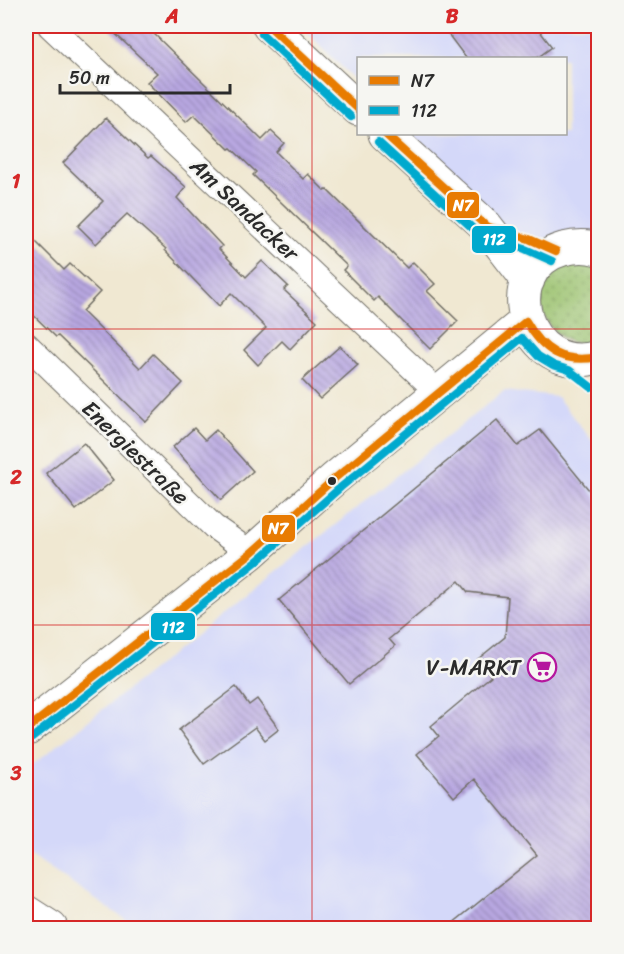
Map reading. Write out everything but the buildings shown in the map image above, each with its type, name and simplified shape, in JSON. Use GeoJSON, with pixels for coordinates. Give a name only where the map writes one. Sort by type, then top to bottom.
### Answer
{"type":"FeatureCollection","features":[{"type":"Feature","properties":{"kind":"main road"},"geometry":{"type":"LineString","coordinates":[[268,26],[357,108]]}},
{"type":"Feature","properties":{"kind":"main road"},"geometry":{"type":"LineString","coordinates":[[386,135],[486,226],[528,280]]}},
{"type":"Feature","properties":{"kind":"main road"},"geometry":{"type":"LineString","coordinates":[[486,226],[529,239],[556,251]]}},
{"type":"Feature","properties":{"kind":"main road"},"geometry":{"type":"LineString","coordinates":[[590,365],[558,356],[544,347],[533,336],[523,307],[528,280],[544,258],[556,251],[573,246],[591,246],[598,249]]}},
{"type":"Feature","properties":{"kind":"main road"},"geometry":{"type":"LineString","coordinates":[[26,730],[251,553],[334,479],[526,321]]}},
{"type":"Feature","properties":{"kind":"main road"},"geometry":{"type":"LineString","coordinates":[[26,912],[51,928]]}},
{"type":"Feature","properties":{"kind":"street","name":"Am Sandacker"},"geometry":{"type":"LineString","coordinates":[[50,26],[439,393]]}},
{"type":"Feature","properties":{"kind":"street","name":"Energiestraße"},"geometry":{"type":"LineString","coordinates":[[26,344],[214,526],[251,553]]}},
{"type":"Feature","properties":{"kind":"shaded area"},"geometry":{"type":"Polygon","coordinates":[[[301,26],[598,26],[598,320],[411,135],[567,135],[567,57],[357,57],[357,82],[301,26]]]}},
{"type":"Feature","properties":{"kind":"shaded area"},"geometry":{"type":"Polygon","coordinates":[[[504,391],[557,397],[598,448],[598,928],[138,928],[26,853],[26,770],[504,391]]]}},
{"type":"Feature","properties":{"kind":"green space"},"geometry":{"type":"Polygon","coordinates":[[[598,258],[598,342],[581,344],[571,342],[556,333],[545,318],[540,292],[548,276],[561,262],[598,258]]]}},
{"type":"Feature","properties":{"kind":"transit line","name":"N7"},"geometry":{"type":"LineString","coordinates":[[269,26],[357,108]]}},
{"type":"Feature","properties":{"kind":"transit line","name":"112"},"geometry":{"type":"LineString","coordinates":[[262,34],[351,117]]}},
{"type":"Feature","properties":{"kind":"transit line","name":"N7"},"geometry":{"type":"LineString","coordinates":[[386,135],[486,226],[529,239],[556,251]]}},
{"type":"Feature","properties":{"kind":"transit line","name":"112"},"geometry":{"type":"LineString","coordinates":[[378,142],[480,235],[525,249],[552,261]]}},
{"type":"Feature","properties":{"kind":"transit line","name":"N7"},"geometry":{"type":"LineString","coordinates":[[526,321],[540,340],[555,353],[574,359],[598,357]]}},
{"type":"Feature","properties":{"kind":"transit line","name":"N7"},"geometry":{"type":"LineString","coordinates":[[26,730],[251,553],[334,479],[526,321]]}},
{"type":"Feature","properties":{"kind":"transit line","name":"112"},"geometry":{"type":"LineString","coordinates":[[32,738],[257,561],[341,487],[522,338],[538,356],[553,365],[569,370],[591,387]]}},
{"type":"Feature","properties":{"kind":"place","name":"V-MARKT"},"geometry":{"type":"Point","coordinates":[542,667]}}]}
